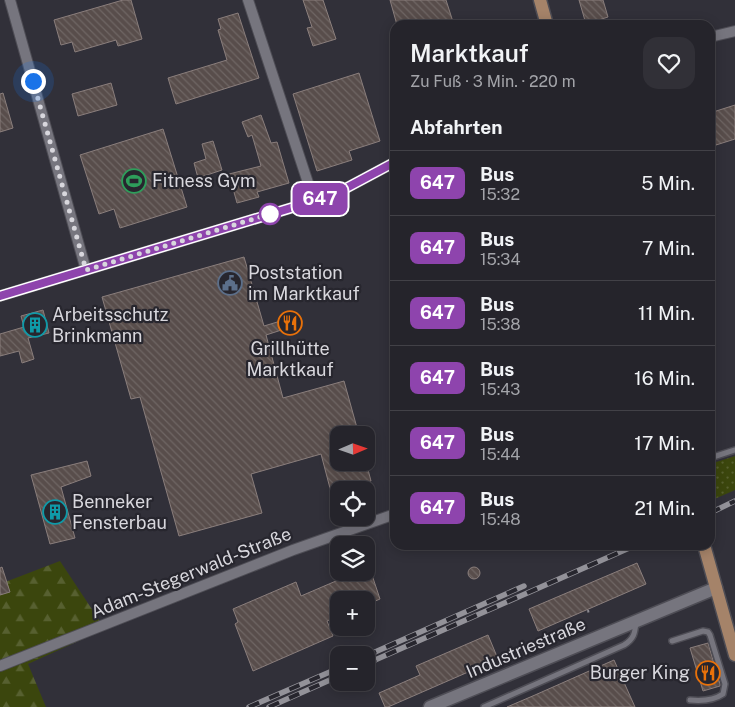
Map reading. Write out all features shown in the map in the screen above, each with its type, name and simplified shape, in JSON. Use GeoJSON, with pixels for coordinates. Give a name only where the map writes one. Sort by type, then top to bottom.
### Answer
{"type":"FeatureCollection","features":[{"type":"Feature","properties":{"kind":"main road"},"geometry":{"type":"LineString","coordinates":[[540,0],[546,20]]}},
{"type":"Feature","properties":{"kind":"main road"},"geometry":{"type":"LineString","coordinates":[[705,550],[735,655]]}},
{"type":"Feature","properties":{"kind":"street"},"geometry":{"type":"LineString","coordinates":[[10,0],[86,270]]}},
{"type":"Feature","properties":{"kind":"street"},"geometry":{"type":"LineString","coordinates":[[248,0],[314,201]]}},
{"type":"Feature","properties":{"kind":"street"},"geometry":{"type":"LineString","coordinates":[[715,36],[735,31]]}},
{"type":"Feature","properties":{"kind":"street"},"geometry":{"type":"LineString","coordinates":[[0,296],[314,201],[337,193],[390,165]]}},
{"type":"Feature","properties":{"kind":"street","name":"Adam-Stegerwald-Straße"},"geometry":{"type":"LineString","coordinates":[[0,666],[293,550],[390,516]]}},
{"type":"Feature","properties":{"kind":"street","name":"Industriestraße"},"geometry":{"type":"LineString","coordinates":[[430,707],[716,588]]}},
{"type":"Feature","properties":{"kind":"lane"},"geometry":{"type":"LineString","coordinates":[[715,456],[735,450]]}},
{"type":"Feature","properties":{"kind":"lane","name":"Industriestraße"},"geometry":{"type":"LineString","coordinates":[[484,707],[624,646],[635,633],[636,621]]}},
{"type":"Feature","properties":{"kind":"lane"},"geometry":{"type":"LineString","coordinates":[[672,641],[704,631],[708,632],[725,684],[725,690],[719,697],[702,702],[690,700]]}},
{"type":"Feature","properties":{"kind":"path"},"geometry":{"type":"LineString","coordinates":[[588,610],[590,615]]}},
{"type":"Feature","properties":{"kind":"green space"},"geometry":{"type":"Polygon","coordinates":[[[735,456],[735,490],[715,499],[715,462],[735,456]]]}},
{"type":"Feature","properties":{"kind":"green space"},"geometry":{"type":"Polygon","coordinates":[[[60,561],[105,629],[28,664],[46,707],[0,707],[0,584],[60,561]]]}},
{"type":"Feature","properties":{"kind":"building"},"geometry":{"type":"Polygon","coordinates":[[[123,0],[131,0],[142,39],[118,46],[116,40],[75,52],[72,42],[61,45],[54,20],[123,0]]]}},
{"type":"Feature","properties":{"kind":"building"},"geometry":{"type":"Polygon","coordinates":[[[303,0],[323,0],[336,39],[313,46],[307,28],[312,27],[303,0]]]}},
{"type":"Feature","properties":{"kind":"building"},"geometry":{"type":"Polygon","coordinates":[[[390,0],[446,0],[452,20],[396,20],[390,0]]]}},
{"type":"Feature","properties":{"kind":"building"},"geometry":{"type":"Polygon","coordinates":[[[579,0],[603,0],[608,17],[599,20],[585,20],[579,0]]]}},
{"type":"Feature","properties":{"kind":"building"},"geometry":{"type":"Polygon","coordinates":[[[238,13],[259,78],[176,104],[168,78],[227,60],[218,30],[221,29],[218,19],[238,13]]]}},
{"type":"Feature","properties":{"kind":"building"},"geometry":{"type":"Polygon","coordinates":[[[359,73],[380,141],[349,151],[352,160],[317,171],[293,94],[359,73]]]}},
{"type":"Feature","properties":{"kind":"building"},"geometry":{"type":"Polygon","coordinates":[[[111,83],[117,105],[78,116],[72,94],[111,83]]]}},
{"type":"Feature","properties":{"kind":"building"},"geometry":{"type":"Polygon","coordinates":[[[3,93],[13,128],[0,132],[0,94],[3,93]]]}},
{"type":"Feature","properties":{"kind":"building"},"geometry":{"type":"Polygon","coordinates":[[[735,105],[735,139],[716,145],[715,111],[735,105]]]}},
{"type":"Feature","properties":{"kind":"building"},"geometry":{"type":"Polygon","coordinates":[[[261,115],[271,143],[277,142],[289,183],[257,192],[259,197],[237,203],[229,174],[261,166],[252,135],[248,137],[242,122],[261,115]]]}},
{"type":"Feature","properties":{"kind":"building","name":"Fitness Gym"},"geometry":{"type":"Polygon","coordinates":[[[163,129],[187,207],[120,228],[114,209],[99,214],[80,155],[163,129]]]}},
{"type":"Feature","properties":{"kind":"building"},"geometry":{"type":"Polygon","coordinates":[[[213,141],[222,170],[198,178],[194,163],[206,159],[202,144],[213,141]]]}},
{"type":"Feature","properties":{"kind":"building"},"geometry":{"type":"Polygon","coordinates":[[[244,257],[264,326],[294,317],[297,325],[266,335],[283,398],[344,381],[356,426],[330,426],[330,471],[368,471],[371,481],[330,481],[330,488],[321,454],[251,474],[262,513],[179,536],[140,397],[131,399],[102,297],[244,257]]]}},
{"type":"Feature","properties":{"kind":"building"},"geometry":{"type":"Polygon","coordinates":[[[43,310],[49,333],[28,338],[34,359],[22,363],[19,351],[0,356],[0,334],[24,327],[21,316],[43,310]]]}},
{"type":"Feature","properties":{"kind":"building","name":"Benneker Fensterbau"},"geometry":{"type":"Polygon","coordinates":[[[87,461],[91,476],[61,487],[75,538],[50,544],[31,475],[87,461]]]}},
{"type":"Feature","properties":{"kind":"building"},"geometry":{"type":"Polygon","coordinates":[[[637,563],[646,584],[538,631],[529,609],[637,563]]]}},
{"type":"Feature","properties":{"kind":"building"},"geometry":{"type":"Polygon","coordinates":[[[2,567],[10,592],[0,595],[0,568],[2,567]]]}},
{"type":"Feature","properties":{"kind":"building"},"geometry":{"type":"Polygon","coordinates":[[[472,567],[476,567],[480,573],[476,579],[472,579],[468,575],[468,571],[472,567]]]}},
{"type":"Feature","properties":{"kind":"building"},"geometry":{"type":"Polygon","coordinates":[[[336,581],[374,581],[380,599],[375,601],[375,591],[330,591],[330,620],[327,621],[330,636],[333,636],[253,671],[235,624],[238,622],[233,609],[296,582],[301,596],[336,581]]]}},
{"type":"Feature","properties":{"kind":"building"},"geometry":{"type":"Polygon","coordinates":[[[488,635],[498,659],[385,707],[379,693],[420,675],[416,666],[488,635]]]}},
{"type":"Feature","properties":{"kind":"building","name":"Burger King"},"geometry":{"type":"Polygon","coordinates":[[[708,643],[720,686],[703,691],[690,648],[708,643]]]}},
{"type":"Feature","properties":{"kind":"building"},"geometry":{"type":"Polygon","coordinates":[[[614,660],[635,707],[507,707],[535,695],[614,660]]]}},
{"type":"Feature","properties":{"kind":"railway"},"geometry":{"type":"LineString","coordinates":[[715,511],[735,501]]}},
{"type":"Feature","properties":{"kind":"railway"},"geometry":{"type":"LineString","coordinates":[[375,660],[625,550]]}},
{"type":"Feature","properties":{"kind":"railway"},"geometry":{"type":"LineString","coordinates":[[375,652],[524,586]]}},
{"type":"Feature","properties":{"kind":"railway"},"geometry":{"type":"LineString","coordinates":[[249,707],[330,672]]}},
{"type":"Feature","properties":{"kind":"railway"},"geometry":{"type":"LineString","coordinates":[[269,707],[330,680]]}},
{"type":"Feature","properties":{"kind":"bus line","name":"647"},"geometry":{"type":"LineString","coordinates":[[0,296],[314,201],[337,193],[390,165]]}},
{"type":"Feature","properties":{"kind":"place","name":"Fitness Gym"},"geometry":{"type":"Point","coordinates":[134,181]}},
{"type":"Feature","properties":{"kind":"place","name":"Poststation im Marktkauf"},"geometry":{"type":"Point","coordinates":[230,283]}},
{"type":"Feature","properties":{"kind":"place","name":"Grillhütte Marktkauf"},"geometry":{"type":"Point","coordinates":[290,323]}},
{"type":"Feature","properties":{"kind":"place","name":"Arbeitsschutz Brinkmann"},"geometry":{"type":"Point","coordinates":[35,325]}},
{"type":"Feature","properties":{"kind":"place","name":"Benneker Fensterbau"},"geometry":{"type":"Point","coordinates":[55,512]}},
{"type":"Feature","properties":{"kind":"place","name":"Burger King"},"geometry":{"type":"Point","coordinates":[708,673]}},
{"type":"Feature","properties":{"kind":"route"},"geometry":{"type":"LineString","coordinates":[[33,81],[86,270],[270,214]]}}]}
